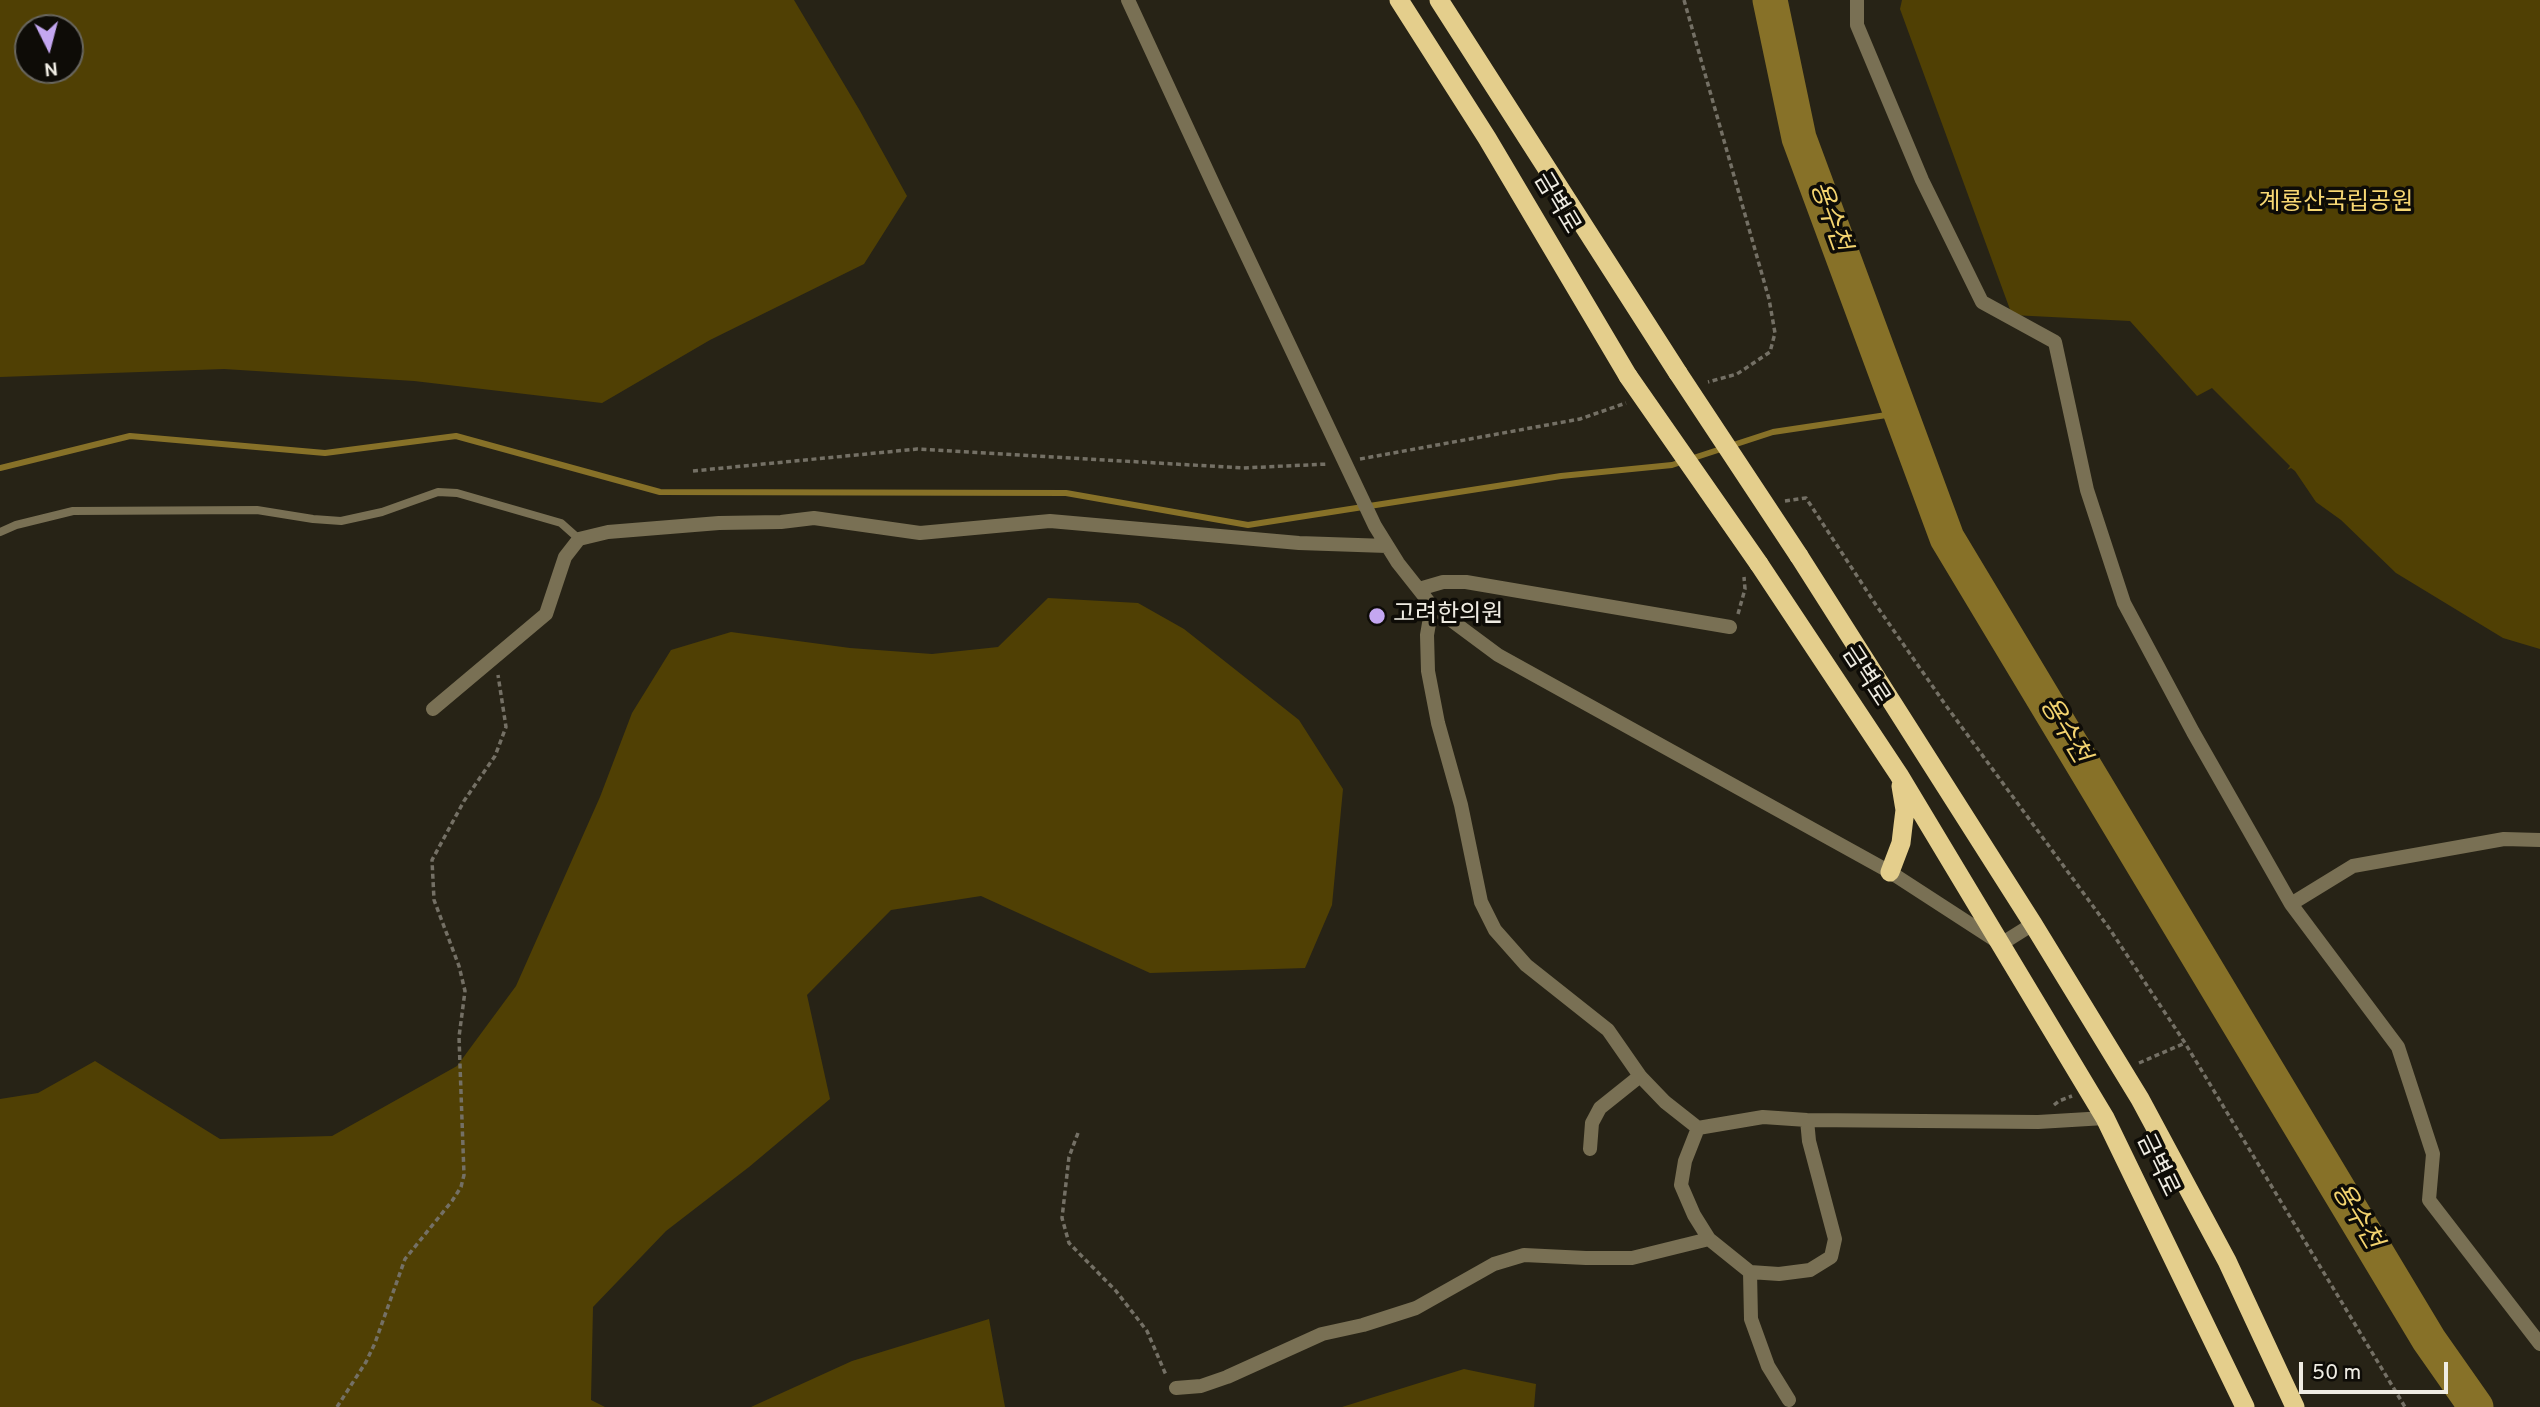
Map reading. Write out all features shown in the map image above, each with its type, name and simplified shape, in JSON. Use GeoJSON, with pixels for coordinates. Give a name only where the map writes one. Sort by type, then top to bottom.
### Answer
{"type":"FeatureCollection","features":[{"type":"Feature","properties":{"kind":"highway","name":"금벽로"},"geometry":{"type":"LineString","coordinates":[[1399,0],[1487,138],[1628,376],[1751,569],[1899,775],[2001,944],[2105,1118],[2245,1407]]}},
{"type":"Feature","properties":{"kind":"highway","name":"금벽로"},"geometry":{"type":"LineString","coordinates":[[1440,0],[2033,924],[2146,1111],[2227,1261],[2295,1407]]}},
{"type":"Feature","properties":{"kind":"highway"},"geometry":{"type":"LineString","coordinates":[[1890,872],[1900,843],[1905,810],[1899,775]]}},
{"type":"Feature","properties":{"kind":"street"},"geometry":{"type":"LineString","coordinates":[[1128,0],[1376,526],[1387,546],[1432,606],[1498,655],[1890,872],[2001,944],[2033,924]]}},
{"type":"Feature","properties":{"kind":"street"},"geometry":{"type":"LineString","coordinates":[[1857,0],[1857,25],[1922,180],[1982,302],[2055,342],[2087,490],[2124,603],[2193,732],[2291,904],[2398,1047],[2433,1154],[2429,1200],[2540,1344]]}},
{"type":"Feature","properties":{"kind":"street"},"geometry":{"type":"LineString","coordinates":[[433,709],[546,614],[565,557],[579,539],[608,532],[814,518],[920,533],[1050,521],[1300,543],[1387,546]]}},
{"type":"Feature","properties":{"kind":"street"},"geometry":{"type":"LineString","coordinates":[[1419,589],[1443,582],[1466,582],[1730,627]]}},
{"type":"Feature","properties":{"kind":"street"},"geometry":{"type":"LineString","coordinates":[[1432,606],[1427,635],[1428,671],[1438,723],[1461,805],[1481,902],[1495,930],[1526,965],[1608,1030],[1640,1076],[1665,1102],[1698,1128],[1763,1117],[1807,1120],[2038,1122],[2105,1118]]}},
{"type":"Feature","properties":{"kind":"street"},"geometry":{"type":"LineString","coordinates":[[2291,904],[2353,866],[2504,839],[2540,840]]}},
{"type":"Feature","properties":{"kind":"street"},"geometry":{"type":"LineString","coordinates":[[1590,1149],[1592,1123],[1600,1108],[1640,1076]]}},
{"type":"Feature","properties":{"kind":"street"},"geometry":{"type":"LineString","coordinates":[[1698,1128],[1685,1161],[1681,1185],[1694,1215],[1709,1240],[1750,1272],[1779,1275],[1810,1270],[1830,1257],[1835,1239],[1809,1141],[1807,1120]]}},
{"type":"Feature","properties":{"kind":"street"},"geometry":{"type":"LineString","coordinates":[[1176,1388],[1201,1386],[1322,1334],[1363,1325],[1416,1308],[1494,1264],[1524,1255],[1632,1258],[1709,1240]]}},
{"type":"Feature","properties":{"kind":"street"},"geometry":{"type":"LineString","coordinates":[[1750,1272],[1751,1319],[1768,1366],[1789,1400]]}},
{"type":"Feature","properties":{"kind":"lane"},"geometry":{"type":"LineString","coordinates":[[0,532],[16,525],[73,511],[257,510],[341,521],[382,513],[438,492],[457,493],[561,523],[579,539]]}},
{"type":"Feature","properties":{"kind":"path"},"geometry":{"type":"LineString","coordinates":[[1684,0],[1769,299],[1774,333],[1770,352],[1737,374],[1699,384]]}},
{"type":"Feature","properties":{"kind":"path"},"geometry":{"type":"LineString","coordinates":[[693,471],[917,449],[1243,468],[1347,467],[1580,419],[1636,400]]}},
{"type":"Feature","properties":{"kind":"path"},"geometry":{"type":"LineString","coordinates":[[1781,502],[1805,498],[1907,650],[2109,928],[2185,1043],[2405,1407]]}},
{"type":"Feature","properties":{"kind":"path"},"geometry":{"type":"LineString","coordinates":[[1730,627],[1738,615],[1751,569]]}},
{"type":"Feature","properties":{"kind":"path"},"geometry":{"type":"LineString","coordinates":[[337,1407],[366,1363],[405,1259],[452,1201],[461,1187],[464,1175],[459,1037],[465,991],[459,966],[434,900],[432,860],[464,801],[495,756],[506,727],[494,659]]}},
{"type":"Feature","properties":{"kind":"path"},"geometry":{"type":"LineString","coordinates":[[2137,1064],[2185,1043]]}},
{"type":"Feature","properties":{"kind":"path"},"geometry":{"type":"LineString","coordinates":[[1077,1133],[1069,1157],[1062,1218],[1069,1243],[1116,1291],[1147,1331],[1164,1372],[1176,1388]]}},
{"type":"Feature","properties":{"kind":"green space"},"geometry":{"type":"Polygon","coordinates":[[[0,0],[794,0],[907,196],[864,264],[710,340],[602,403],[414,381],[224,369],[0,377],[0,0]]]}},
{"type":"Feature","properties":{"kind":"green space","name":"계룡산국립공원"},"geometry":{"type":"Polygon","coordinates":[[[1902,0],[2540,0],[2540,649],[2503,638],[2396,573],[2341,520],[2316,502],[2295,471],[2291,468],[2287,470],[2290,466],[2212,388],[2197,396],[2130,321],[2012,315],[1900,9],[1902,0]]]}},
{"type":"Feature","properties":{"kind":"green space"},"geometry":{"type":"Polygon","coordinates":[[[1048,598],[1138,603],[1184,629],[1299,720],[1343,789],[1332,905],[1305,968],[1150,973],[981,896],[891,910],[807,995],[830,1099],[749,1167],[666,1231],[593,1307],[591,1400],[605,1407],[0,1407],[0,1099],[38,1093],[95,1061],[220,1139],[332,1136],[457,1066],[516,986],[600,797],[632,713],[671,650],[731,632],[850,648],[932,654],[998,647],[1048,598]]]}},
{"type":"Feature","properties":{"kind":"green space"},"geometry":{"type":"Polygon","coordinates":[[[989,1319],[1005,1407],[751,1407],[852,1361],[989,1319]]]}},
{"type":"Feature","properties":{"kind":"green space"},"geometry":{"type":"Polygon","coordinates":[[[1464,1369],[1536,1384],[1534,1407],[1342,1407],[1464,1369]]]}},
{"type":"Feature","properties":{"kind":"waterway","name":"용수천"},"geometry":{"type":"LineString","coordinates":[[1770,0],[1799,138],[1947,538],[2429,1340],[2476,1407]]}},
{"type":"Feature","properties":{"kind":"waterway"},"geometry":{"type":"LineString","coordinates":[[0,468],[130,436],[325,453],[456,436],[660,492],[1066,493],[1248,525],[1561,476],[1672,465],[1773,432],[1900,413]]}},
{"type":"Feature","properties":{"kind":"place","name":"고려한의원"},"geometry":{"type":"Point","coordinates":[1377,616]}}]}
